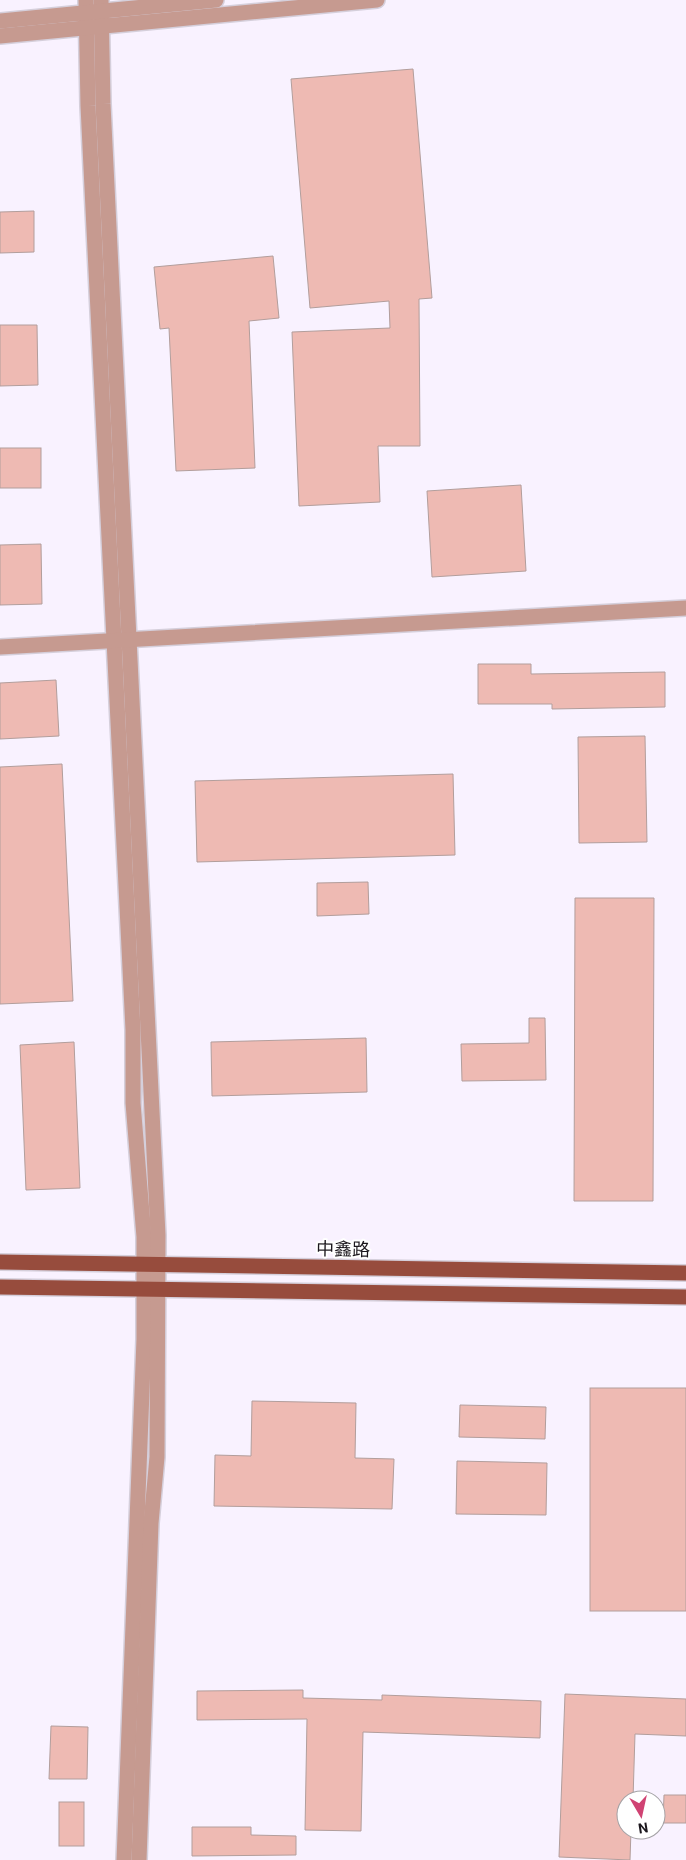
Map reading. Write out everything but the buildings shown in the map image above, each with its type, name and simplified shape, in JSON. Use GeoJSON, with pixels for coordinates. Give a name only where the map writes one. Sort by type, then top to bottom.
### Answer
{"type":"FeatureCollection","features":[{"type":"Feature","properties":{"kind":"main road","name":"中鑫路"},"geometry":{"type":"LineString","coordinates":[[0,1262],[686,1273]]}},
{"type":"Feature","properties":{"kind":"main road"},"geometry":{"type":"LineString","coordinates":[[0,1287],[686,1297]]}},
{"type":"Feature","properties":{"kind":"street"},"geometry":{"type":"LineString","coordinates":[[0,21],[92,10],[216,0]]}},
{"type":"Feature","properties":{"kind":"street"},"geometry":{"type":"LineString","coordinates":[[102,26],[377,0]]}},
{"type":"Feature","properties":{"kind":"street"},"geometry":{"type":"LineString","coordinates":[[92,10],[102,26],[121,641]]}},
{"type":"Feature","properties":{"kind":"street"},"geometry":{"type":"LineString","coordinates":[[0,36],[92,10]]}},
{"type":"Feature","properties":{"kind":"street"},"geometry":{"type":"LineString","coordinates":[[92,10],[89,116],[157,1216],[151,1265],[157,1457],[151,1524],[139,1860]]}},
{"type":"Feature","properties":{"kind":"street"},"geometry":{"type":"LineString","coordinates":[[0,647],[686,608]]}},
{"type":"Feature","properties":{"kind":"street"},"geometry":{"type":"LineString","coordinates":[[124,1860],[139,1484],[151,1289]]}}]}
